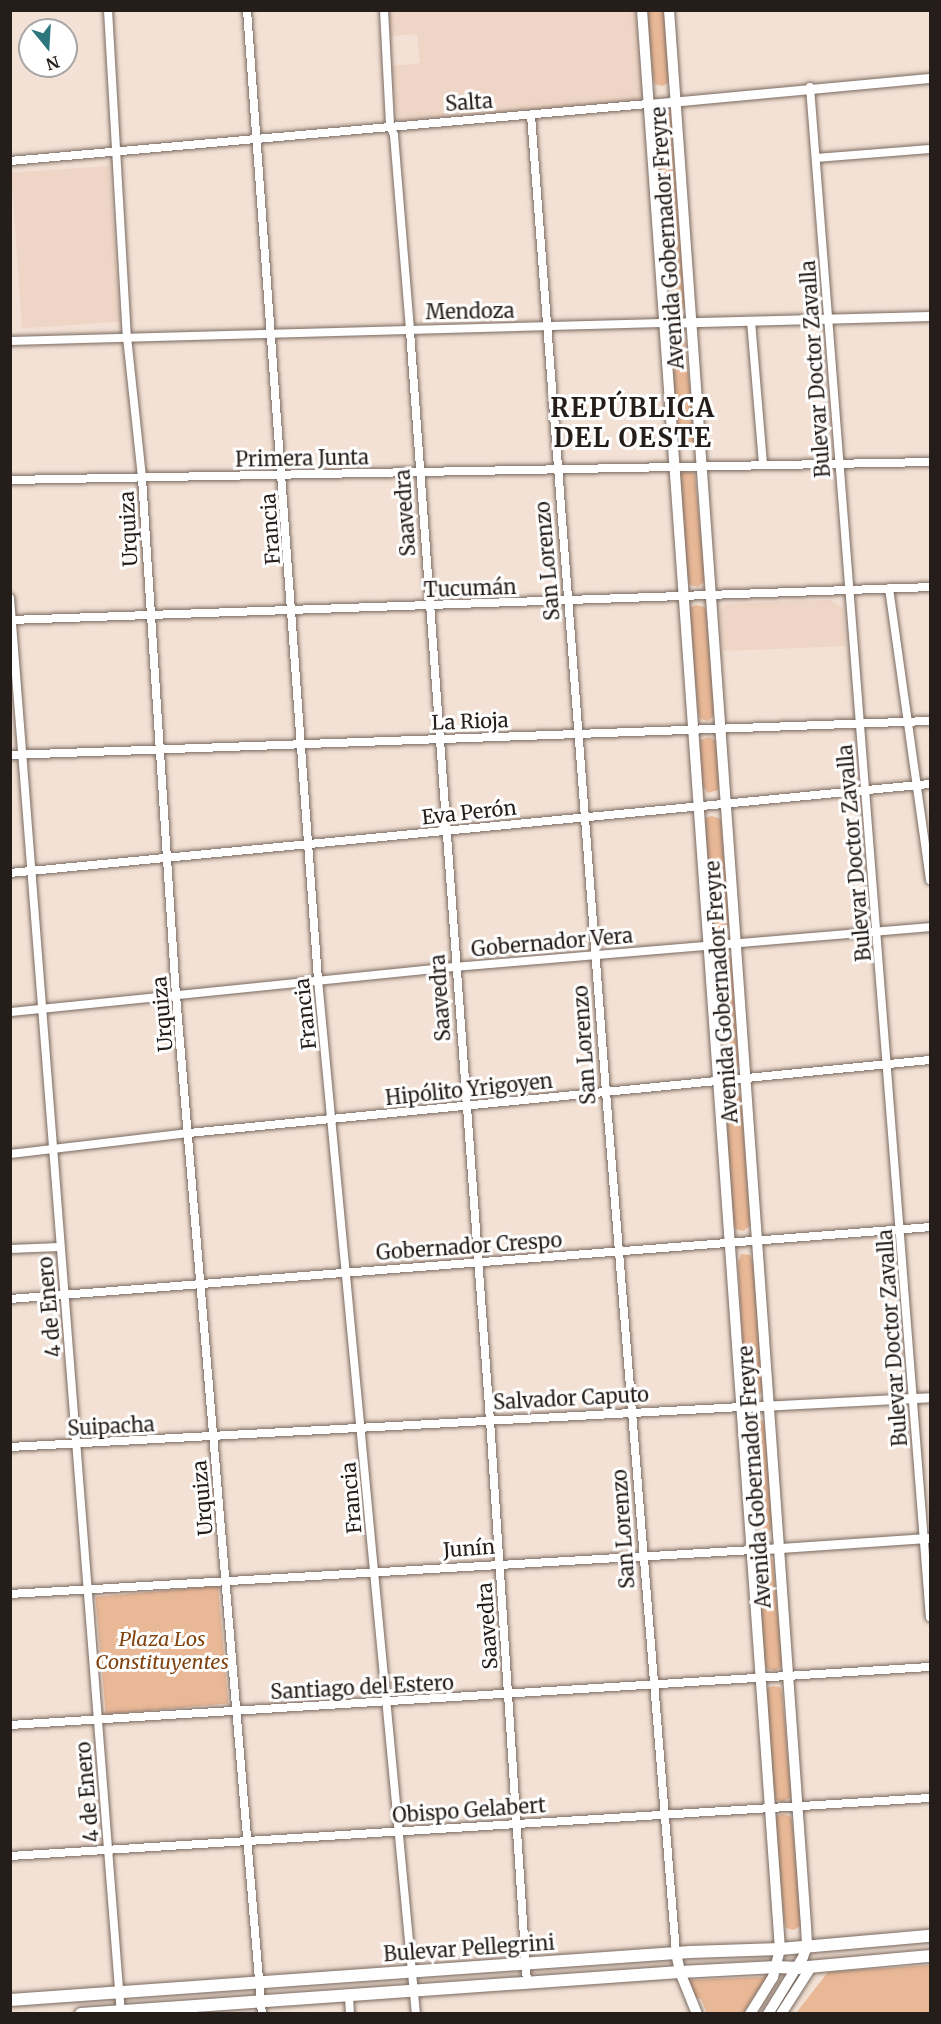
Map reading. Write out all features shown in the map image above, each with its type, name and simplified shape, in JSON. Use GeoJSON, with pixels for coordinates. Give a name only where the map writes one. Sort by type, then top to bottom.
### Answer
{"type":"FeatureCollection","features":[{"type":"Feature","properties":{"kind":"main road","name":"Avenida Gobernador Freyre"},"geometry":{"type":"LineString","coordinates":[[642,10],[662,323],[780,1949],[777,1967]]}},
{"type":"Feature","properties":{"kind":"main road","name":"Avenida Gobernador Freyre"},"geometry":{"type":"LineString","coordinates":[[669,10],[719,729],[737,942],[786,1677],[807,1946],[797,1968],[768,2013]]}},
{"type":"Feature","properties":{"kind":"main road","name":"Bulevar Pellegrini"},"geometry":{"type":"LineString","coordinates":[[10,2000],[676,1953],[780,1949],[930,1936]]}},
{"type":"Feature","properties":{"kind":"main road"},"geometry":{"type":"LineString","coordinates":[[911,1957],[913,1937]]}},
{"type":"Feature","properties":{"kind":"main road"},"geometry":{"type":"LineString","coordinates":[[894,1959],[897,1938]]}},
{"type":"Feature","properties":{"kind":"main road","name":"San Lorenzo"},"geometry":{"type":"LineString","coordinates":[[676,1953],[680,1972],[697,2013]]}},
{"type":"Feature","properties":{"kind":"main road","name":"Bulevar Pellegrini"},"geometry":{"type":"LineString","coordinates":[[81,2013],[262,2007],[349,1995],[680,1972],[797,1968],[930,1956]]}},
{"type":"Feature","properties":{"kind":"main road"},"geometry":{"type":"LineString","coordinates":[[750,2013],[777,1967]]}},
{"type":"Feature","properties":{"kind":"main road"},"geometry":{"type":"LineString","coordinates":[[781,2013],[811,1967]]}},
{"type":"Feature","properties":{"kind":"street","name":"Urquiza"},"geometry":{"type":"LineString","coordinates":[[108,10],[127,337],[142,478],[149,615],[176,995],[202,1284],[246,1841],[262,2007]]}},
{"type":"Feature","properties":{"kind":"street","name":"Francia"},"geometry":{"type":"LineString","coordinates":[[247,10],[283,475],[318,980],[416,2013]]}},
{"type":"Feature","properties":{"kind":"street","name":"Saavedra"},"geometry":{"type":"LineString","coordinates":[[384,10],[390,126],[394,135],[410,331],[454,967],[490,1420],[527,1983]]}},
{"type":"Feature","properties":{"kind":"street","name":"Salta"},"geometry":{"type":"LineString","coordinates":[[10,161],[531,115],[810,87],[930,78]]}},
{"type":"Feature","properties":{"kind":"street","name":"Bulevar Doctor Zavalla"},"geometry":{"type":"LineString","coordinates":[[810,87],[913,1398],[927,1539],[930,1617]]}},
{"type":"Feature","properties":{"kind":"street","name":"San Lorenzo"},"geometry":{"type":"LineString","coordinates":[[531,115],[595,954],[676,1953]]}},
{"type":"Feature","properties":{"kind":"street"},"geometry":{"type":"LineString","coordinates":[[816,158],[930,149]]}},
{"type":"Feature","properties":{"kind":"street","name":"Mendoza"},"geometry":{"type":"LineString","coordinates":[[10,341],[930,316]]}},
{"type":"Feature","properties":{"kind":"street"},"geometry":{"type":"LineString","coordinates":[[751,321],[763,465]]}},
{"type":"Feature","properties":{"kind":"street","name":"Primera Junta"},"geometry":{"type":"LineString","coordinates":[[10,480],[930,462]]}},
{"type":"Feature","properties":{"kind":"street","name":"Tucumán"},"geometry":{"type":"LineString","coordinates":[[11,620],[930,587]]}},
{"type":"Feature","properties":{"kind":"street"},"geometry":{"type":"LineString","coordinates":[[889,588],[930,880]]}},
{"type":"Feature","properties":{"kind":"street","name":"4 de Enero"},"geometry":{"type":"LineString","coordinates":[[10,598],[121,2012]]}},
{"type":"Feature","properties":{"kind":"street","name":"La Rioja"},"geometry":{"type":"LineString","coordinates":[[10,756],[930,721]]}},
{"type":"Feature","properties":{"kind":"street","name":"Eva Perón"},"geometry":{"type":"LineString","coordinates":[[10,873],[930,784]]}},
{"type":"Feature","properties":{"kind":"street","name":"Gobernador Vera"},"geometry":{"type":"LineString","coordinates":[[10,1012],[454,967],[930,927]]}},
{"type":"Feature","properties":{"kind":"street","name":"Hipólito Yrigoyen"},"geometry":{"type":"LineString","coordinates":[[10,1154],[189,1133],[930,1060]]}},
{"type":"Feature","properties":{"kind":"street","name":"Gobernador Crespo"},"geometry":{"type":"LineString","coordinates":[[10,1299],[930,1227]]}},
{"type":"Feature","properties":{"kind":"street"},"geometry":{"type":"LineString","coordinates":[[10,1249],[60,1247]]}},
{"type":"Feature","properties":{"kind":"street","name":"Salvador Caputo"},"geometry":{"type":"LineString","coordinates":[[213,1437],[930,1397]]}},
{"type":"Feature","properties":{"kind":"street","name":"Suipacha"},"geometry":{"type":"LineString","coordinates":[[10,1448],[213,1437]]}},
{"type":"Feature","properties":{"kind":"street","name":"Junín"},"geometry":{"type":"LineString","coordinates":[[10,1594],[927,1539]]}},
{"type":"Feature","properties":{"kind":"street","name":"Santiago del Estero"},"geometry":{"type":"LineString","coordinates":[[10,1725],[930,1667]]}},
{"type":"Feature","properties":{"kind":"street","name":"Obispo Gelabert"},"geometry":{"type":"LineString","coordinates":[[10,1856],[930,1798]]}},
{"type":"Feature","properties":{"kind":"street"},"geometry":{"type":"LineString","coordinates":[[349,1995],[350,2013]]}},
{"type":"Feature","properties":{"kind":"shaded area"},"geometry":{"type":"Polygon","coordinates":[[[389,11],[635,11],[643,97],[639,101],[401,121],[397,118],[393,66],[420,63],[417,34],[391,36],[389,11]]]}},
{"type":"Feature","properties":{"kind":"shaded area"},"geometry":{"type":"Polygon","coordinates":[[[109,166],[120,322],[22,328],[11,173],[109,166]]]}},
{"type":"Feature","properties":{"kind":"shaded area"},"geometry":{"type":"Polygon","coordinates":[[[830,600],[843,608],[846,646],[723,651],[720,610],[726,604],[830,600]]]}},
{"type":"Feature","properties":{"kind":"green space"},"geometry":{"type":"Polygon","coordinates":[[[647,11],[664,11],[670,81],[663,86],[655,84],[653,78],[647,11]]]}},
{"type":"Feature","properties":{"kind":"green space"},"geometry":{"type":"Polygon","coordinates":[[[659,109],[669,109],[671,114],[685,306],[681,314],[672,316],[668,314],[654,116],[659,109]]]}},
{"type":"Feature","properties":{"kind":"green space"},"geometry":{"type":"Polygon","coordinates":[[[675,334],[683,336],[685,340],[695,441],[694,446],[688,450],[680,448],[677,442],[669,338],[675,334]]]}},
{"type":"Feature","properties":{"kind":"green space"},"geometry":{"type":"Polygon","coordinates":[[[685,471],[695,476],[705,577],[704,582],[698,587],[690,585],[687,578],[679,474],[685,471]]]}},
{"type":"Feature","properties":{"kind":"green space"},"geometry":{"type":"Polygon","coordinates":[[[696,605],[706,610],[715,711],[714,716],[708,721],[700,719],[698,712],[689,608],[696,605]]]}},
{"type":"Feature","properties":{"kind":"green space"},"geometry":{"type":"Polygon","coordinates":[[[709,737],[717,741],[720,784],[718,790],[708,793],[702,785],[700,740],[709,737]]]}},
{"type":"Feature","properties":{"kind":"green space"},"geometry":{"type":"Polygon","coordinates":[[[711,816],[721,821],[730,922],[729,927],[723,932],[715,930],[712,923],[704,819],[711,816]]]}},
{"type":"Feature","properties":{"kind":"green space"},"geometry":{"type":"Polygon","coordinates":[[[721,953],[729,955],[731,959],[741,1060],[740,1065],[734,1069],[726,1067],[723,1061],[715,957],[721,953]]]}},
{"type":"Feature","properties":{"kind":"green space"},"geometry":{"type":"Polygon","coordinates":[[[733,1088],[741,1097],[750,1221],[750,1226],[743,1231],[735,1229],[733,1222],[725,1096],[729,1089],[733,1088]]]}},
{"type":"Feature","properties":{"kind":"green space"},"geometry":{"type":"Polygon","coordinates":[[[741,1254],[750,1255],[753,1263],[763,1387],[762,1392],[756,1397],[748,1394],[745,1388],[738,1264],[741,1254]]]}},
{"type":"Feature","properties":{"kind":"green space"},"geometry":{"type":"Polygon","coordinates":[[[754,1418],[762,1420],[764,1424],[773,1525],[766,1534],[758,1532],[756,1526],[747,1422],[754,1418]]]}},
{"type":"Feature","properties":{"kind":"green space"},"geometry":{"type":"Polygon","coordinates":[[[763,1555],[771,1557],[773,1561],[782,1662],[781,1667],[775,1671],[767,1669],[764,1663],[756,1559],[763,1555]]]}},
{"type":"Feature","properties":{"kind":"green space","name":"Plaza Los Constituyentes"},"geometry":{"type":"Polygon","coordinates":[[[218,1586],[228,1704],[106,1714],[95,1597],[218,1586]]]}},
{"type":"Feature","properties":{"kind":"green space"},"geometry":{"type":"Polygon","coordinates":[[[772,1686],[780,1687],[782,1691],[791,1792],[791,1797],[784,1802],[776,1800],[774,1793],[765,1689],[772,1686]]]}},
{"type":"Feature","properties":{"kind":"green space"},"geometry":{"type":"Polygon","coordinates":[[[782,1814],[792,1819],[801,1920],[801,1925],[794,1930],[786,1928],[784,1921],[775,1817],[782,1814]]]}},
{"type":"Feature","properties":{"kind":"green space"},"geometry":{"type":"Polygon","coordinates":[[[930,1965],[930,2013],[796,2013],[828,1972],[930,1965]]]}},
{"type":"Feature","properties":{"kind":"green space"},"geometry":{"type":"Polygon","coordinates":[[[767,1977],[743,2013],[707,2013],[701,1999],[696,1997],[689,1986],[691,1980],[767,1977]]]}},
{"type":"Feature","properties":{"kind":"district","name":"REPÚBLICA DEL OESTE"},"geometry":{"type":"Point","coordinates":[633,423]}}]}
